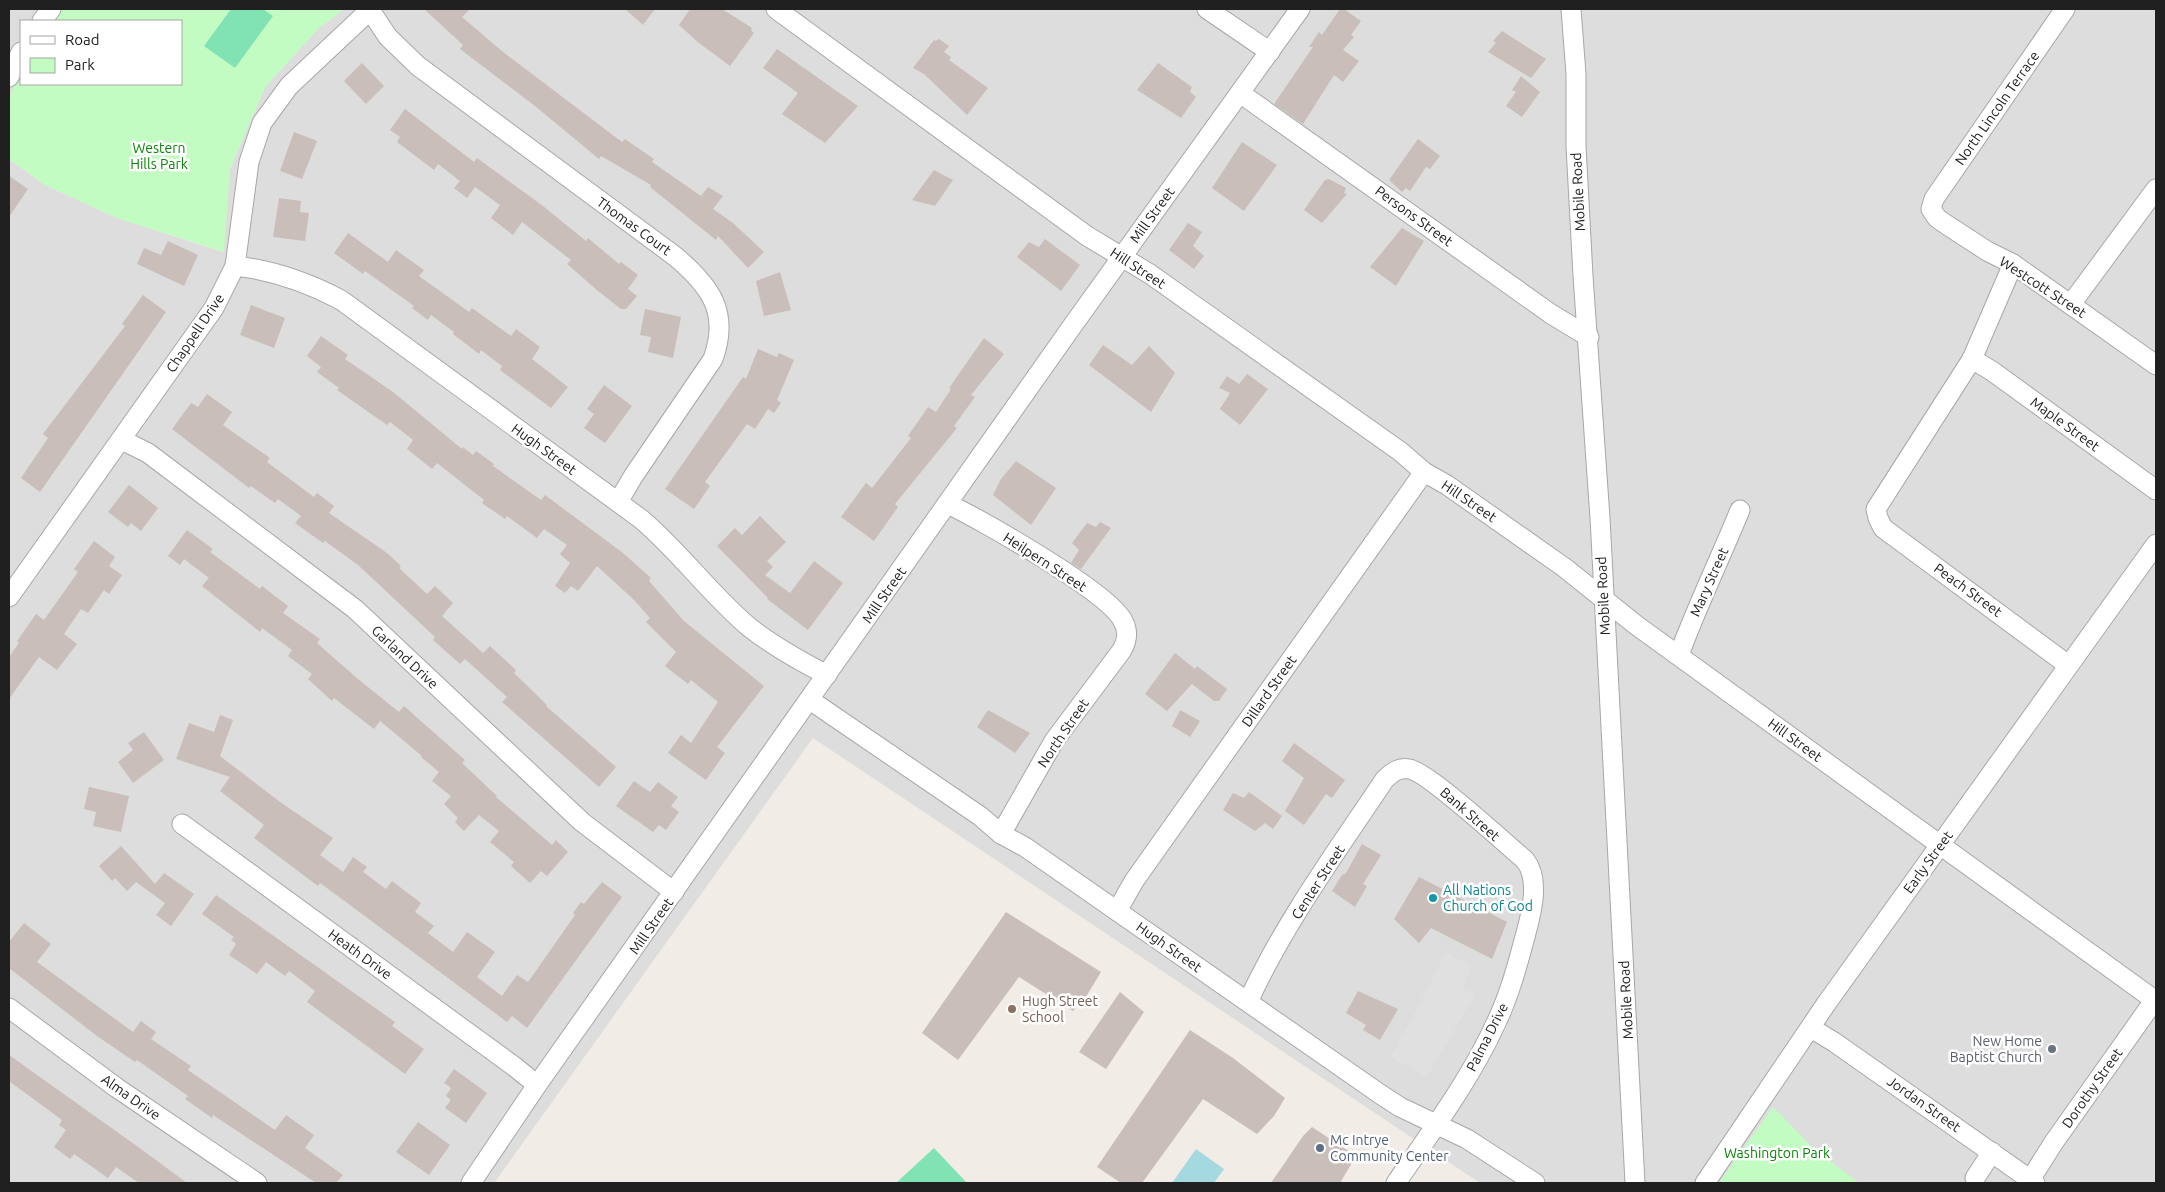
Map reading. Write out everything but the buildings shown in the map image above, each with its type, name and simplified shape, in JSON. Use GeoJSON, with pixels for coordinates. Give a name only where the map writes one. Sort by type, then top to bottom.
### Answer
{"type":"FeatureCollection","features":[{"type":"Feature","properties":{"kind":"street"},"geometry":{"type":"LineString","coordinates":[[43,20],[51,9]]}},
{"type":"Feature","properties":{"kind":"street","name":"Chappell Drive"},"geometry":{"type":"LineString","coordinates":[[9,597],[214,308],[235,266],[249,162],[262,122],[289,86],[371,9]]}},
{"type":"Feature","properties":{"kind":"street","name":"Thomas Court"},"geometry":{"type":"LineString","coordinates":[[371,9],[388,37],[418,66],[676,257],[698,276],[714,299],[719,326],[718,346],[713,359],[634,474],[618,502]]}},
{"type":"Feature","properties":{"kind":"street","name":"Hill Street"},"geometry":{"type":"LineString","coordinates":[[776,9],[1087,236],[1150,274],[1401,452],[1424,472],[1470,501],[1565,568],[1679,655],[2156,999]]}},
{"type":"Feature","properties":{"kind":"street"},"geometry":{"type":"LineString","coordinates":[[1206,9],[1270,52]]}},
{"type":"Feature","properties":{"kind":"street","name":"Mill Street"},"geometry":{"type":"LineString","coordinates":[[471,1183],[537,1085],[1122,257],[1300,9]]}},
{"type":"Feature","properties":{"kind":"street","name":"Mobile Road"},"geometry":{"type":"LineString","coordinates":[[1571,9],[1576,74],[1576,146],[1583,276],[1589,337],[1635,1183]]}},
{"type":"Feature","properties":{"kind":"street","name":"North Lincoln Terrace"},"geometry":{"type":"LineString","coordinates":[[1931,209],[1934,199],[2066,9]]}},
{"type":"Feature","properties":{"kind":"street"},"geometry":{"type":"LineString","coordinates":[[9,78],[20,54]]}},
{"type":"Feature","properties":{"kind":"street","name":"Persons Street"},"geometry":{"type":"LineString","coordinates":[[1240,93],[1551,314],[1589,337]]}},
{"type":"Feature","properties":{"kind":"street"},"geometry":{"type":"LineString","coordinates":[[2071,304],[2156,189]]}},
{"type":"Feature","properties":{"kind":"street","name":"Westcott Street"},"geometry":{"type":"LineString","coordinates":[[1931,209],[1937,218],[1947,225],[2013,264],[2156,365]]}},
{"type":"Feature","properties":{"kind":"street"},"geometry":{"type":"LineString","coordinates":[[1972,359],[2013,264]]}},
{"type":"Feature","properties":{"kind":"street","name":"Hugh Street"},"geometry":{"type":"LineString","coordinates":[[235,266],[261,269],[314,286],[341,300],[618,502],[666,541],[725,605],[750,628],[795,659],[827,675]]}},
{"type":"Feature","properties":{"kind":"street","name":"Maple Street"},"geometry":{"type":"LineString","coordinates":[[1972,359],[1992,371],[2156,490]]}},
{"type":"Feature","properties":{"kind":"street","name":"Peach Street"},"geometry":{"type":"LineString","coordinates":[[1972,359],[1876,509],[1878,518],[1883,528],[2068,665]]}},
{"type":"Feature","properties":{"kind":"street","name":"Garland Drive"},"geometry":{"type":"LineString","coordinates":[[122,440],[148,453],[355,610],[582,822],[674,892]]}},
{"type":"Feature","properties":{"kind":"street","name":"Dillard Street"},"geometry":{"type":"LineString","coordinates":[[1117,911],[1134,882],[1424,472]]}},
{"type":"Feature","properties":{"kind":"street","name":"Heilpern Street"},"geometry":{"type":"LineString","coordinates":[[948,504],[977,518],[1095,594],[1114,609],[1123,620],[1127,635]]}},
{"type":"Feature","properties":{"kind":"street","name":"Mary Street"},"geometry":{"type":"LineString","coordinates":[[1679,655],[1693,616],[1721,558],[1740,510]]}},
{"type":"Feature","properties":{"kind":"street","name":"Early Street"},"geometry":{"type":"LineString","coordinates":[[1705,1183],[1940,844],[2156,544]]}},
{"type":"Feature","properties":{"kind":"street","name":"North Street"},"geometry":{"type":"LineString","coordinates":[[1001,834],[1054,741],[1122,650],[1127,635]]}},
{"type":"Feature","properties":{"kind":"street","name":"Hugh Street"},"geometry":{"type":"LineString","coordinates":[[810,700],[980,816],[1001,834],[1025,847],[1380,1094],[1467,1139],[1535,1183]]}},
{"type":"Feature","properties":{"kind":"street","name":"Bank Street"},"geometry":{"type":"LineString","coordinates":[[1399,769],[1416,770],[1434,783],[1525,860],[1533,873]]}},
{"type":"Feature","properties":{"kind":"street","name":"Center Street"},"geometry":{"type":"LineString","coordinates":[[1248,1002],[1261,972],[1318,881],[1385,779],[1399,769]]}},
{"type":"Feature","properties":{"kind":"street","name":"Heath Drive"},"geometry":{"type":"LineString","coordinates":[[182,824],[537,1085]]}},
{"type":"Feature","properties":{"kind":"street","name":"Palma Drive"},"geometry":{"type":"LineString","coordinates":[[1396,1183],[1479,1056],[1496,1022],[1513,982],[1530,918],[1534,882],[1533,873]]}},
{"type":"Feature","properties":{"kind":"street","name":"Dorothy Street"},"geometry":{"type":"LineString","coordinates":[[2033,1181],[2054,1142],[2156,999]]}},
{"type":"Feature","properties":{"kind":"street","name":"Alma Drive"},"geometry":{"type":"LineString","coordinates":[[9,1008],[116,1088],[257,1183]]}},
{"type":"Feature","properties":{"kind":"street","name":"Jordan Street"},"geometry":{"type":"LineString","coordinates":[[1811,1028],[2033,1181]]}},
{"type":"Feature","properties":{"kind":"street"},"geometry":{"type":"LineString","coordinates":[[1975,1178],[1992,1152]]}},
{"type":"Feature","properties":{"kind":"shaded area"},"geometry":{"type":"Polygon","coordinates":[[[9,9],[62,9],[54,20],[20,20],[20,74],[9,98],[9,9]]]}},
{"type":"Feature","properties":{"kind":"shaded area"},"geometry":{"type":"Polygon","coordinates":[[[344,9],[2156,9],[2156,1183],[1859,1183],[1816,1151],[1721,1180],[1719,1183],[1480,1183],[813,738],[494,1183],[9,1183],[9,159],[45,185],[117,218],[223,252],[230,169],[265,87],[319,28],[344,9]]]}},
{"type":"Feature","properties":{"kind":"shaded area"},"geometry":{"type":"Polygon","coordinates":[[[1446,953],[1472,967],[1462,988],[1475,995],[1427,1077],[1391,1057],[1446,953]]]}},
{"type":"Feature","properties":{"kind":"green space","name":"Western Hills Park"},"geometry":{"type":"Polygon","coordinates":[[[62,9],[344,9],[319,28],[265,87],[230,169],[224,252],[117,218],[45,185],[9,159],[9,98],[20,74],[20,85],[182,85],[182,20],[54,20],[62,9]]]}},
{"type":"Feature","properties":{"kind":"green space"},"geometry":{"type":"Polygon","coordinates":[[[231,9],[263,9],[273,16],[235,68],[204,46],[231,9]]]}},
{"type":"Feature","properties":{"kind":"green space","name":"Washington Park"},"geometry":{"type":"Polygon","coordinates":[[[1773,1107],[1816,1151],[1859,1183],[1719,1183],[1773,1107]]]}},
{"type":"Feature","properties":{"kind":"green space"},"geometry":{"type":"Polygon","coordinates":[[[934,1148],[967,1183],[896,1183],[934,1148]]]}},
{"type":"Feature","properties":{"kind":"water"},"geometry":{"type":"Polygon","coordinates":[[[1196,1149],[1224,1169],[1214,1183],[1172,1183],[1196,1149]]]}},
{"type":"Feature","properties":{"kind":"place","name":"All Nations Church of God"},"geometry":{"type":"Point","coordinates":[1433,898]}},
{"type":"Feature","properties":{"kind":"place","name":"Hugh Street School"},"geometry":{"type":"Point","coordinates":[1012,1009]}},
{"type":"Feature","properties":{"kind":"place","name":"New Home Baptist Church"},"geometry":{"type":"Point","coordinates":[2052,1049]}},
{"type":"Feature","properties":{"kind":"place","name":"Mc Intrye Community Center"},"geometry":{"type":"Point","coordinates":[1320,1148]}}]}
